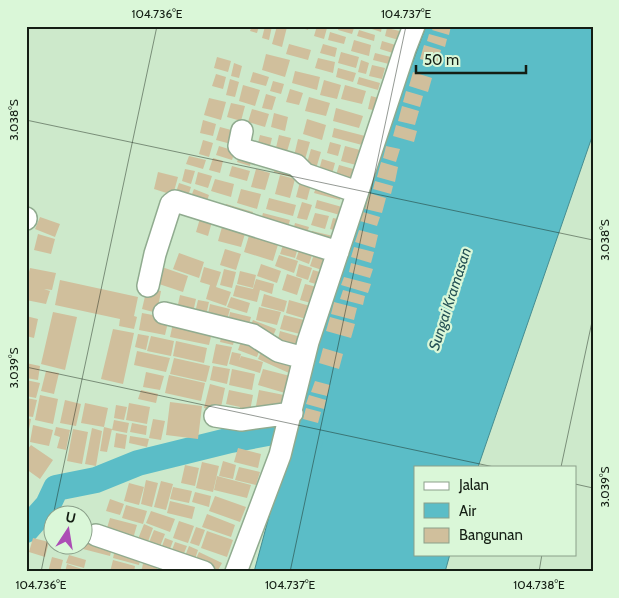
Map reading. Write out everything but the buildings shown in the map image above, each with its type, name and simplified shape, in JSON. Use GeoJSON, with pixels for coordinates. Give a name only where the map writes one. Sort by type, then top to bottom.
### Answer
{"type":"FeatureCollection","features":[{"type":"Feature","properties":{"kind":"street"},"geometry":{"type":"LineString","coordinates":[[236,572],[280,455],[304,358],[357,192],[414,26]]}},
{"type":"Feature","properties":{"kind":"street"},"geometry":{"type":"LineString","coordinates":[[242,131],[239,146],[242,148],[296,166],[305,174],[357,192]]}},
{"type":"Feature","properties":{"kind":"street"},"geometry":{"type":"LineString","coordinates":[[148,286],[155,254],[171,204],[175,201],[338,252]]}},
{"type":"Feature","properties":{"kind":"street"},"geometry":{"type":"LineString","coordinates":[[164,313],[252,336],[278,351],[304,358]]}},
{"type":"Feature","properties":{"kind":"street"},"geometry":{"type":"LineString","coordinates":[[215,416],[241,420],[291,415]]}},
{"type":"Feature","properties":{"kind":"street"},"geometry":{"type":"LineString","coordinates":[[96,534],[204,572]]}},
{"type":"Feature","properties":{"kind":"water","name":"Sungai Kramasan"},"geometry":{"type":"Polygon","coordinates":[[[426,26],[593,26],[593,134],[478,466],[414,466],[414,556],[449,556],[445,572],[254,572],[335,273],[426,26]]]}},
{"type":"Feature","properties":{"kind":"waterway"},"geometry":{"type":"LineString","coordinates":[[26,530],[48,505],[56,488],[96,480],[138,463],[231,440],[273,432],[310,440]]}}]}
